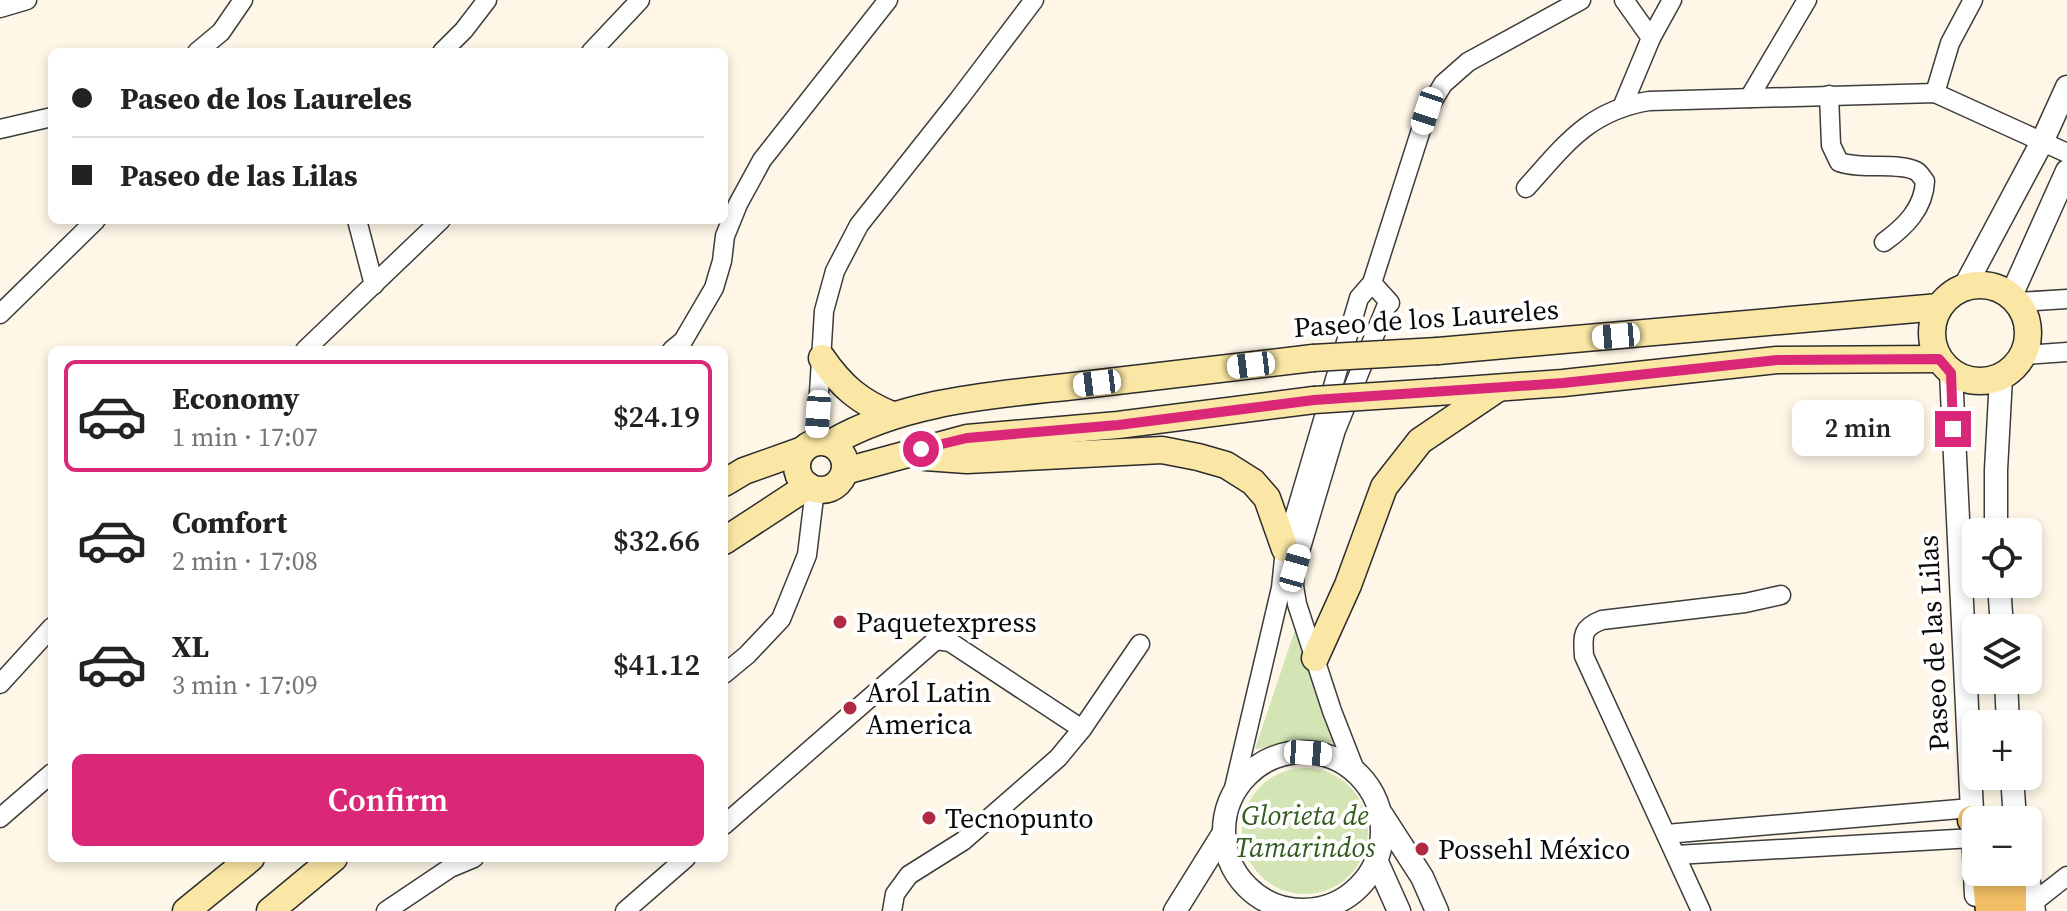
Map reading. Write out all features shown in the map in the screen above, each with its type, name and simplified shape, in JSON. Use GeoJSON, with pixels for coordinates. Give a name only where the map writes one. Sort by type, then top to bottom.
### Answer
{"type":"FeatureCollection","features":[{"type":"Feature","properties":{"kind":"main road"},"geometry":{"type":"LineString","coordinates":[[845,471],[967,438],[1118,425],[1314,400],[1498,389],[1777,360],[1945,366],[1967,380],[1984,382],[2001,377],[2015,368],[2025,355],[2029,327],[2014,299],[1997,288],[1981,285],[1950,295],[1939,307],[1931,333],[1945,366]]}},
{"type":"Feature","properties":{"kind":"main road","name":"Paseo de los Laureles"},"geometry":{"type":"LineString","coordinates":[[728,481],[744,471],[892,415],[973,398],[1313,358],[1438,351],[1939,307]]}},
{"type":"Feature","properties":{"kind":"main road"},"geometry":{"type":"LineString","coordinates":[[1770,322],[1779,344],[1777,360]]}},
{"type":"Feature","properties":{"kind":"main road"},"geometry":{"type":"LineString","coordinates":[[822,358],[845,388],[859,399],[892,415]]}},
{"type":"Feature","properties":{"kind":"main road"},"geometry":{"type":"LineString","coordinates":[[1315,658],[1348,585],[1384,487],[1420,441],[1498,389]]}},
{"type":"Feature","properties":{"kind":"main road"},"geometry":{"type":"LineString","coordinates":[[817,445],[845,458],[845,471],[841,480],[825,490],[811,487],[798,473],[797,465],[817,445]]}},
{"type":"Feature","properties":{"kind":"main road"},"geometry":{"type":"LineString","coordinates":[[898,455],[967,460],[1162,450],[1198,457],[1226,465],[1253,482],[1267,498],[1285,549]]}},
{"type":"Feature","properties":{"kind":"main road"},"geometry":{"type":"LineString","coordinates":[[728,539],[811,487]]}},
{"type":"Feature","properties":{"kind":"main road"},"geometry":{"type":"LineString","coordinates":[[186,911],[246,862]]}},
{"type":"Feature","properties":{"kind":"main road"},"geometry":{"type":"LineString","coordinates":[[270,911],[329,862]]}},
{"type":"Feature","properties":{"kind":"main road"},"geometry":{"type":"LineString","coordinates":[[1987,886],[1990,911]]}},
{"type":"Feature","properties":{"kind":"main road"},"geometry":{"type":"LineString","coordinates":[[2018,886],[2027,908]]}},
{"type":"Feature","properties":{"kind":"street"},"geometry":{"type":"LineString","coordinates":[[0,8],[27,0]]}},
{"type":"Feature","properties":{"kind":"street"},"geometry":{"type":"LineString","coordinates":[[202,48],[221,32],[243,0]]}},
{"type":"Feature","properties":{"kind":"street"},"geometry":{"type":"LineString","coordinates":[[446,48],[487,0]]}},
{"type":"Feature","properties":{"kind":"street"},"geometry":{"type":"LineString","coordinates":[[595,48],[640,0]]}},
{"type":"Feature","properties":{"kind":"street"},"geometry":{"type":"LineString","coordinates":[[677,346],[683,341],[714,288],[725,236],[762,160],[888,0]]}},
{"type":"Feature","properties":{"kind":"street"},"geometry":{"type":"LineString","coordinates":[[817,445],[824,311],[835,271],[859,225],[1034,0]]}},
{"type":"Feature","properties":{"kind":"street"},"geometry":{"type":"LineString","coordinates":[[1381,813],[1383,838],[1377,862],[1365,882],[1347,897],[1326,907],[1303,911],[1279,907],[1257,896],[1239,880],[1228,858],[1223,834],[1225,811],[1234,788],[1281,588],[1285,549],[1359,298],[1372,283],[1427,111],[1443,84],[1468,62],[1581,0]]}},
{"type":"Feature","properties":{"kind":"street"},"geometry":{"type":"LineString","coordinates":[[1624,0],[1651,38]]}},
{"type":"Feature","properties":{"kind":"street"},"geometry":{"type":"LineString","coordinates":[[1623,105],[1639,62],[1672,0]]}},
{"type":"Feature","properties":{"kind":"street"},"geometry":{"type":"LineString","coordinates":[[1749,98],[1807,0]]}},
{"type":"Feature","properties":{"kind":"street"},"geometry":{"type":"LineString","coordinates":[[1935,93],[1950,43],[1973,0]]}},
{"type":"Feature","properties":{"kind":"street"},"geometry":{"type":"LineString","coordinates":[[1964,288],[2042,142],[2067,87]]}},
{"type":"Feature","properties":{"kind":"street"},"geometry":{"type":"LineString","coordinates":[[1526,188],[1573,136],[1596,119],[1623,105],[1649,101],[1935,93],[2067,153]]}},
{"type":"Feature","properties":{"kind":"street"},"geometry":{"type":"LineString","coordinates":[[1829,95],[1831,145],[1839,162],[1855,168],[1883,166],[1915,171],[1925,181],[1924,193],[1906,226],[1884,242]]}},
{"type":"Feature","properties":{"kind":"street"},"geometry":{"type":"LineString","coordinates":[[0,129],[48,118]]}},
{"type":"Feature","properties":{"kind":"street"},"geometry":{"type":"LineString","coordinates":[[2067,171],[2014,299],[2067,299]]}},
{"type":"Feature","properties":{"kind":"street"},"geometry":{"type":"LineString","coordinates":[[0,314],[92,224]]}},
{"type":"Feature","properties":{"kind":"street"},"geometry":{"type":"LineString","coordinates":[[358,224],[374,285]]}},
{"type":"Feature","properties":{"kind":"street"},"geometry":{"type":"LineString","coordinates":[[309,346],[437,224]]}},
{"type":"Feature","properties":{"kind":"street"},"geometry":{"type":"LineString","coordinates":[[1355,770],[1332,711],[1294,586],[1295,568],[1336,430],[1390,303],[1372,283]]}},
{"type":"Feature","properties":{"kind":"street"},"geometry":{"type":"LineString","coordinates":[[2025,355],[2067,352]]}},
{"type":"Feature","properties":{"kind":"street","name":"Paseo de las Lilas"},"geometry":{"type":"LineString","coordinates":[[1945,366],[1972,806]]}},
{"type":"Feature","properties":{"kind":"street"},"geometry":{"type":"LineString","coordinates":[[1996,518],[2001,377]]}},
{"type":"Feature","properties":{"kind":"street"},"geometry":{"type":"LineString","coordinates":[[728,671],[781,619],[807,555],[811,487]]}},
{"type":"Feature","properties":{"kind":"street"},"geometry":{"type":"LineString","coordinates":[[1701,911],[1584,656],[1583,638],[1590,625],[1602,620],[1745,603],[1781,595]]}},
{"type":"Feature","properties":{"kind":"street"},"geometry":{"type":"LineString","coordinates":[[0,684],[48,631]]}},
{"type":"Feature","properties":{"kind":"street"},"geometry":{"type":"LineString","coordinates":[[728,822],[936,640],[950,642],[1082,729]]}},
{"type":"Feature","properties":{"kind":"street"},"geometry":{"type":"LineString","coordinates":[[892,911],[895,894],[909,875],[963,841],[1058,758],[1082,729],[1140,644]]}},
{"type":"Feature","properties":{"kind":"street"},"geometry":{"type":"LineString","coordinates":[[1234,788],[1258,764],[1290,751],[1325,754],[1355,770],[1372,789],[1381,813],[1422,877],[1437,911]]}},
{"type":"Feature","properties":{"kind":"street"},"geometry":{"type":"LineString","coordinates":[[0,818],[48,776]]}},
{"type":"Feature","properties":{"kind":"street"},"geometry":{"type":"LineString","coordinates":[[1666,834],[1962,823]]}},
{"type":"Feature","properties":{"kind":"street"},"geometry":{"type":"LineString","coordinates":[[1676,855],[1962,824]]}},
{"type":"Feature","properties":{"kind":"street"},"geometry":{"type":"LineString","coordinates":[[1175,911],[1223,834]]}},
{"type":"Feature","properties":{"kind":"street"},"geometry":{"type":"LineString","coordinates":[[386,911],[450,868],[464,862]]}},
{"type":"Feature","properties":{"kind":"street"},"geometry":{"type":"LineString","coordinates":[[625,911],[681,862]]}},
{"type":"Feature","properties":{"kind":"street"},"geometry":{"type":"LineString","coordinates":[[1377,862],[1399,911]]}},
{"type":"Feature","properties":{"kind":"street"},"geometry":{"type":"LineString","coordinates":[[2027,908],[2067,876]]}},
{"type":"Feature","properties":{"kind":"street","name":"Paseo de las Lilas"},"geometry":{"type":"LineString","coordinates":[[1975,886],[1976,911]]}},
{"type":"Feature","properties":{"kind":"street"},"geometry":{"type":"LineString","coordinates":[[2027,886],[2027,908]]}},
{"type":"Feature","properties":{"kind":"green space"},"geometry":{"type":"Polygon","coordinates":[[[1298,621],[1334,742],[1255,749],[1298,621]]]}},
{"type":"Feature","properties":{"kind":"green space","name":"Glorieta de Tamarindos"},"geometry":{"type":"Polygon","coordinates":[[[1305,768],[1329,773],[1350,786],[1363,807],[1368,831],[1363,855],[1350,876],[1329,889],[1305,894],[1281,889],[1260,876],[1247,855],[1242,831],[1247,807],[1260,786],[1281,773],[1305,768]]]}},
{"type":"Feature","properties":{"kind":"place","name":"Paquetexpress"},"geometry":{"type":"Point","coordinates":[840,622]}},
{"type":"Feature","properties":{"kind":"place","name":"Arol Latin America"},"geometry":{"type":"Point","coordinates":[850,708]}},
{"type":"Feature","properties":{"kind":"place","name":"Tecnopunto"},"geometry":{"type":"Point","coordinates":[929,818]}},
{"type":"Feature","properties":{"kind":"place","name":"Possehl México"},"geometry":{"type":"Point","coordinates":[1422,849]}},
{"type":"Feature","properties":{"kind":"route"},"geometry":{"type":"LineString","coordinates":[[921,449],[967,438],[1118,425],[1314,400],[1498,389],[1777,360],[1939,359],[1951,373],[1953,429]]}}]}
